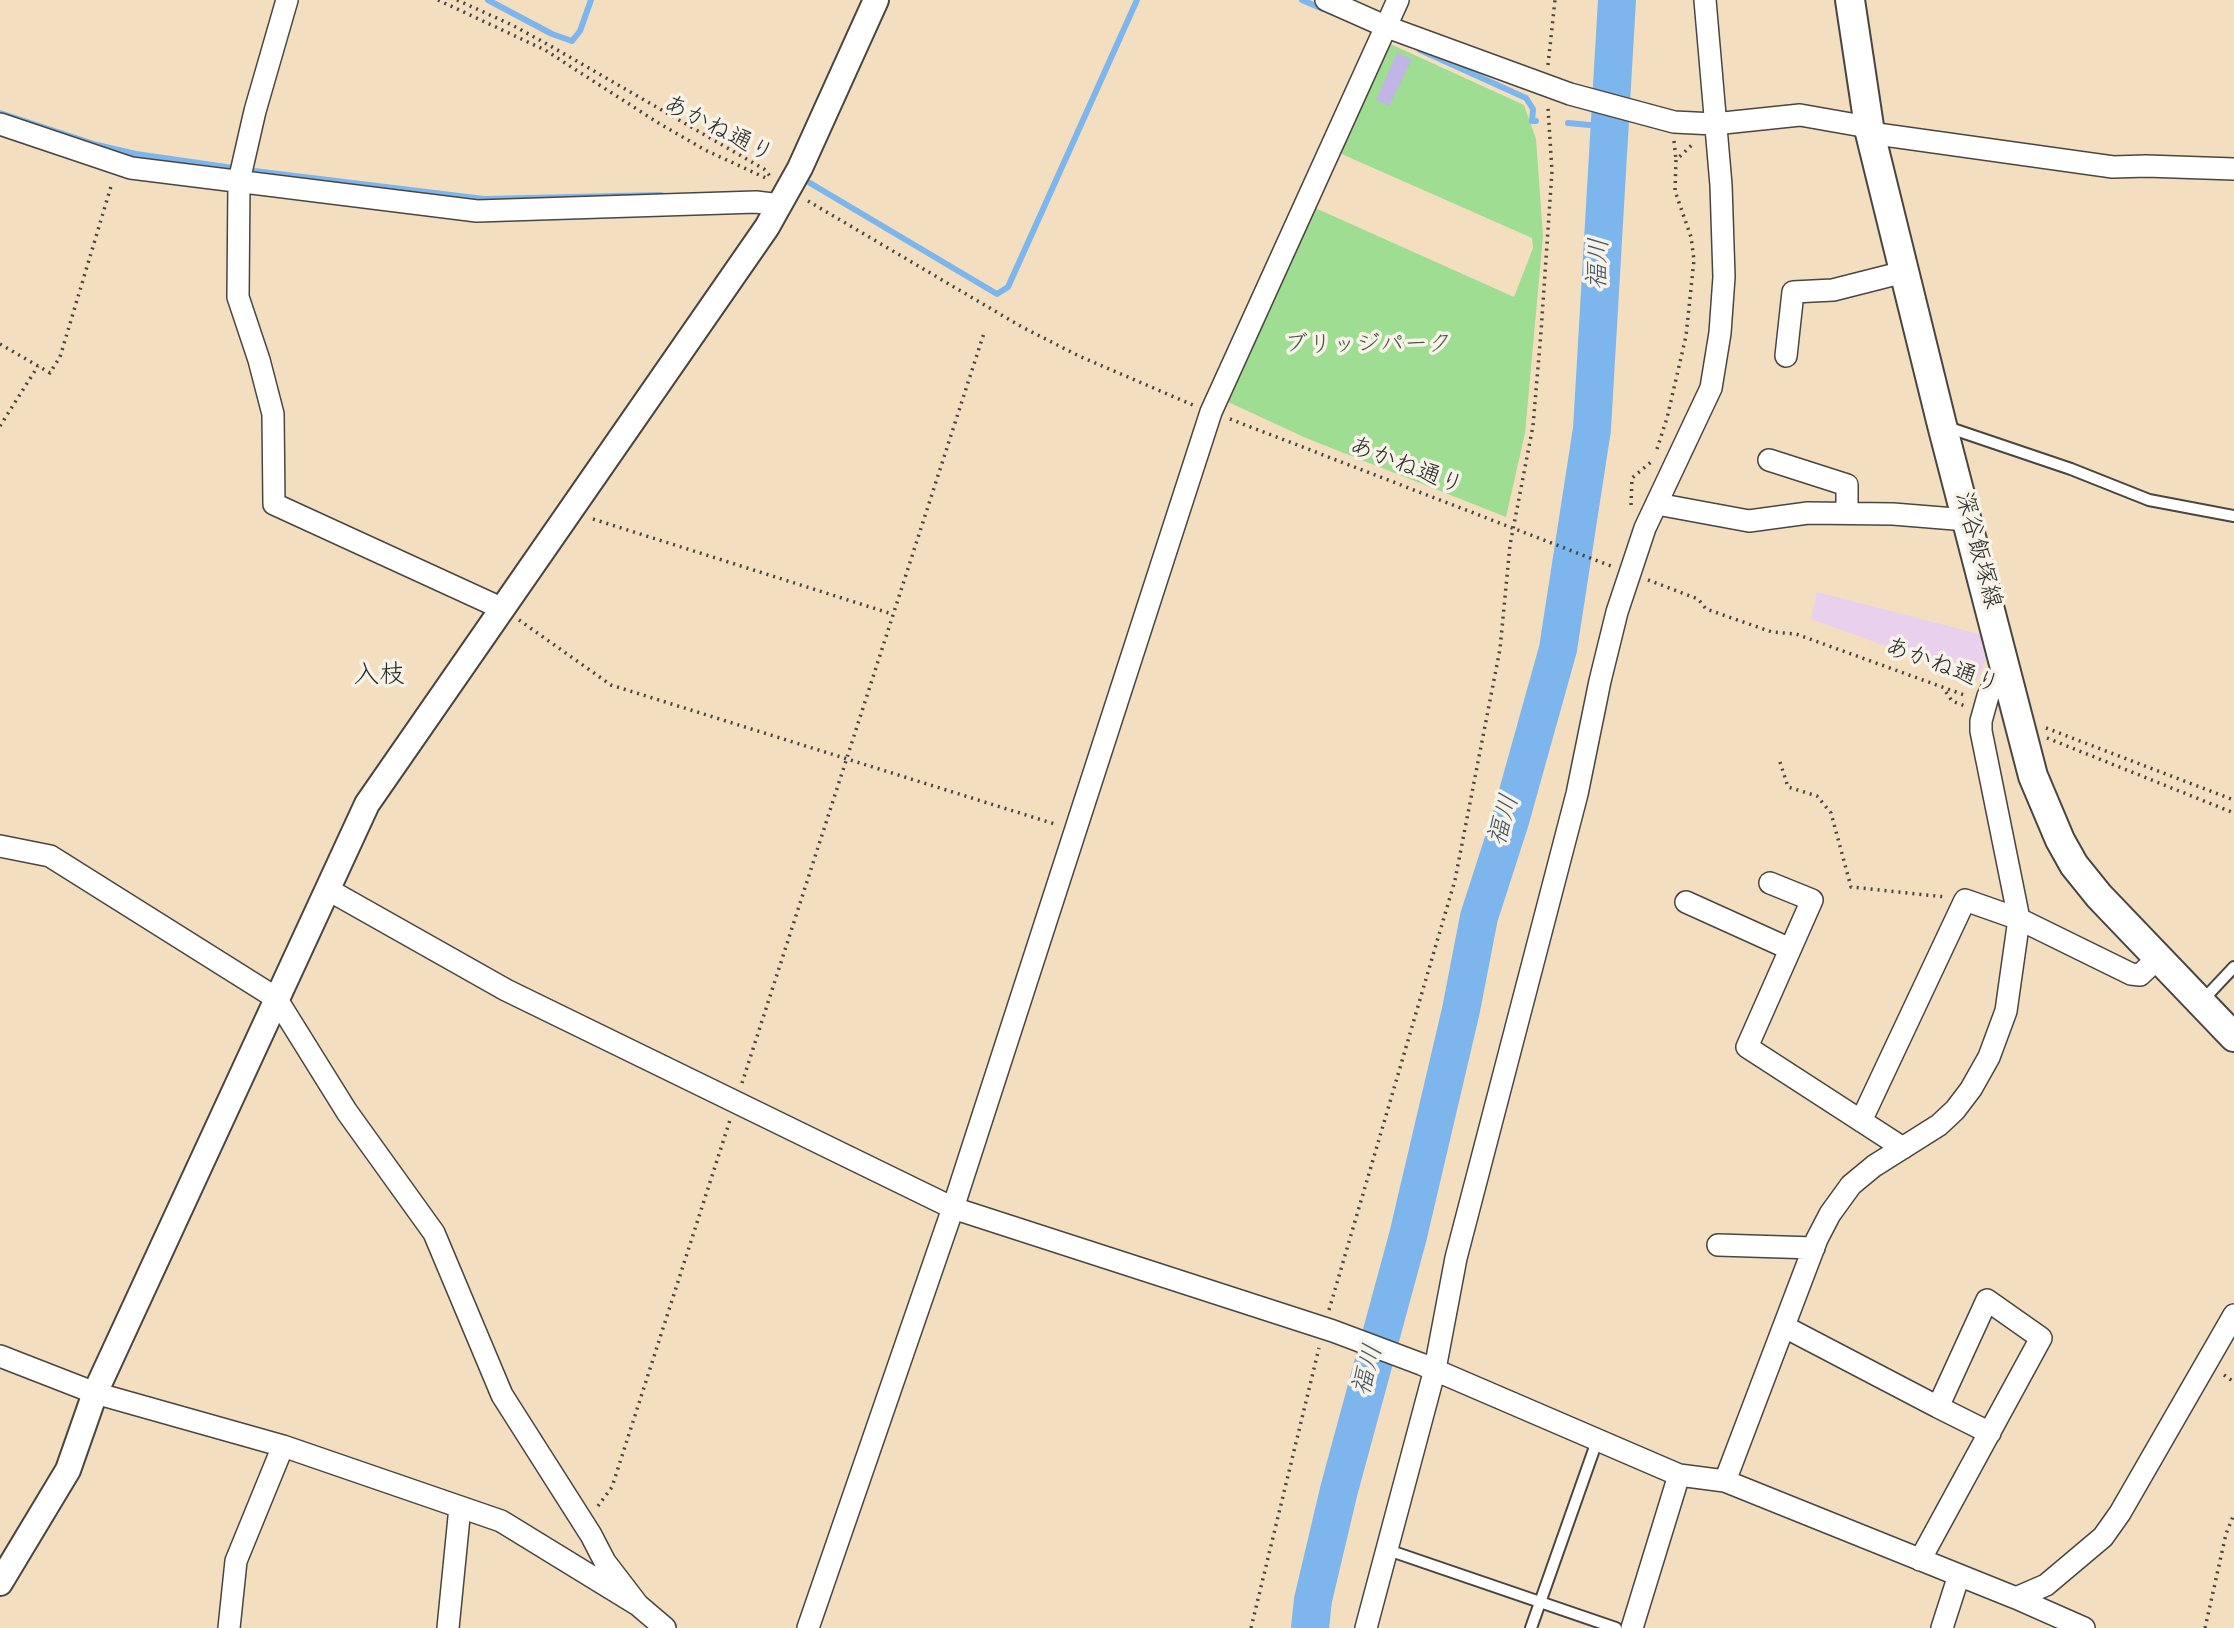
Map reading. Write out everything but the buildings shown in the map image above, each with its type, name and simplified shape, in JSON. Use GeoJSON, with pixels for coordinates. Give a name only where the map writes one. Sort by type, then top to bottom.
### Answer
{"type":"FeatureCollection","features":[{"type":"Feature","properties":{"kind":"main road","name":"深谷飯塚線"},"geometry":{"type":"LineString","coordinates":[[1850,0],[1869,130],[2033,776],[2046,810],[2074,865],[2099,896],[2234,1037]]}},
{"type":"Feature","properties":{"kind":"street"},"geometry":{"type":"LineString","coordinates":[[288,0],[255,111],[239,181],[238,297],[259,359],[273,414],[274,504],[503,609]]}},
{"type":"Feature","properties":{"kind":"street"},"geometry":{"type":"LineString","coordinates":[[0,1583],[68,1470],[95,1393],[367,804],[746,259],[791,202],[800,168],[876,0]]}},
{"type":"Feature","properties":{"kind":"street"},"geometry":{"type":"LineString","coordinates":[[1326,0],[1387,27],[1546,86],[1674,128],[1800,115],[1869,130],[2113,167],[2234,169]]}},
{"type":"Feature","properties":{"kind":"street"},"geometry":{"type":"LineString","coordinates":[[808,1628],[953,1208],[1211,412],[1398,0]]}},
{"type":"Feature","properties":{"kind":"street"},"geometry":{"type":"LineString","coordinates":[[1366,1628],[1388,1550],[1428,1366],[1577,794],[1614,623],[1629,572],[1657,503],[1711,388],[1724,277],[1721,185],[1705,0]]}},
{"type":"Feature","properties":{"kind":"street"},"geometry":{"type":"LineString","coordinates":[[0,124],[118,164],[477,211],[791,202]]}},
{"type":"Feature","properties":{"kind":"street"},"geometry":{"type":"LineString","coordinates":[[1786,356],[1793,292],[1833,290],[1904,272]]}},
{"type":"Feature","properties":{"kind":"street"},"geometry":{"type":"LineString","coordinates":[[1769,460],[1847,485],[1846,513]]}},
{"type":"Feature","properties":{"kind":"street"},"geometry":{"type":"LineString","coordinates":[[1657,503],[1749,521],[1808,513],[1893,514],[1966,520]]}},
{"type":"Feature","properties":{"kind":"street"},"geometry":{"type":"LineString","coordinates":[[1725,1481],[1814,1248],[1830,1214],[1851,1185],[1874,1166],[1939,1125],[1955,1110],[1971,1089],[1989,1057],[2006,1011],[2019,919],[1981,731],[1985,703],[1993,686],[2006,672]]}},
{"type":"Feature","properties":{"kind":"street"},"geometry":{"type":"LineString","coordinates":[[0,846],[50,856],[276,998],[347,1112],[433,1233],[502,1395],[605,1562],[638,1605]]}},
{"type":"Feature","properties":{"kind":"street"},"geometry":{"type":"LineString","coordinates":[[1770,883],[1812,900],[1747,1047],[1903,1148]]}},
{"type":"Feature","properties":{"kind":"street"},"geometry":{"type":"LineString","coordinates":[[327,889],[506,990],[953,1208],[1328,1330],[1428,1366],[1679,1475],[1725,1481],[2084,1628]]}},
{"type":"Feature","properties":{"kind":"street"},"geometry":{"type":"LineString","coordinates":[[1861,1121],[1965,900],[2019,919],[2131,974],[2140,975],[2158,958]]}},
{"type":"Feature","properties":{"kind":"street"},"geometry":{"type":"LineString","coordinates":[[1686,902],[1790,950]]}},
{"type":"Feature","properties":{"kind":"street"},"geometry":{"type":"LineString","coordinates":[[1718,1245],[1814,1248]]}},
{"type":"Feature","properties":{"kind":"street"},"geometry":{"type":"LineString","coordinates":[[1920,1560],[2041,1338],[1987,1300],[1938,1407]]}},
{"type":"Feature","properties":{"kind":"street"},"geometry":{"type":"LineString","coordinates":[[2016,1598],[2046,1585],[2103,1537],[2234,1315]]}},
{"type":"Feature","properties":{"kind":"street"},"geometry":{"type":"LineString","coordinates":[[1785,1327],[1990,1433]]}},
{"type":"Feature","properties":{"kind":"street"},"geometry":{"type":"LineString","coordinates":[[0,1356],[95,1393],[283,1446],[502,1521],[638,1605],[665,1628]]}},
{"type":"Feature","properties":{"kind":"street"},"geometry":{"type":"LineString","coordinates":[[229,1628],[236,1561],[283,1446]]}},
{"type":"Feature","properties":{"kind":"street"},"geometry":{"type":"LineString","coordinates":[[1632,1628],[1679,1475]]}},
{"type":"Feature","properties":{"kind":"street"},"geometry":{"type":"LineString","coordinates":[[448,1628],[460,1507]]}},
{"type":"Feature","properties":{"kind":"street"},"geometry":{"type":"LineString","coordinates":[[1942,1628],[1959,1575]]}},
{"type":"Feature","properties":{"kind":"lane"},"geometry":{"type":"LineString","coordinates":[[1942,425],[2149,500],[2234,516]]}},
{"type":"Feature","properties":{"kind":"lane"},"geometry":{"type":"LineString","coordinates":[[2201,1002],[2234,967]]}},
{"type":"Feature","properties":{"kind":"lane"},"geometry":{"type":"LineString","coordinates":[[1531,1628],[1597,1441]]}},
{"type":"Feature","properties":{"kind":"lane"},"geometry":{"type":"LineString","coordinates":[[1388,1550],[1616,1628]]}},
{"type":"Feature","properties":{"kind":"path","name":"あかね通り"},"geometry":{"type":"LineString","coordinates":[[438,0],[545,50],[660,124],[759,177],[773,180],[764,169],[512,24],[457,0]]}},
{"type":"Feature","properties":{"kind":"path"},"geometry":{"type":"LineString","coordinates":[[1251,1628],[1328,1330],[1455,880],[1500,649],[1512,530],[1533,426],[1550,223],[1552,171],[1546,86],[1555,0]]}},
{"type":"Feature","properties":{"kind":"path"},"geometry":{"type":"LineString","coordinates":[[1631,518],[1632,478],[1648,466],[1656,454],[1686,336],[1694,260],[1691,237],[1675,191],[1674,128]]}},
{"type":"Feature","properties":{"kind":"path"},"geometry":{"type":"LineString","coordinates":[[1676,160],[1694,142]]}},
{"type":"Feature","properties":{"kind":"path"},"geometry":{"type":"LineString","coordinates":[[0,344],[50,373],[60,357],[118,164]]}},
{"type":"Feature","properties":{"kind":"path"},"geometry":{"type":"LineString","coordinates":[[791,202],[1079,356],[1193,405]]}},
{"type":"Feature","properties":{"kind":"path"},"geometry":{"type":"LineString","coordinates":[[584,1524],[612,1487],[984,333]]}},
{"type":"Feature","properties":{"kind":"path"},"geometry":{"type":"LineString","coordinates":[[0,426],[38,366]]}},
{"type":"Feature","properties":{"kind":"path","name":"あかね通り"},"geometry":{"type":"LineString","coordinates":[[1220,415],[1512,530],[1617,568]]}},
{"type":"Feature","properties":{"kind":"path"},"geometry":{"type":"LineString","coordinates":[[571,512],[893,614]]}},
{"type":"Feature","properties":{"kind":"path","name":"あかね通り"},"geometry":{"type":"LineString","coordinates":[[1637,576],[1698,599],[1706,609],[1772,632],[1796,634],[1985,703]]}},
{"type":"Feature","properties":{"kind":"path"},"geometry":{"type":"LineString","coordinates":[[503,609],[611,685],[1075,831]]}},
{"type":"Feature","properties":{"kind":"path","name":"あかね通り"},"geometry":{"type":"LineString","coordinates":[[2019,722],[2234,800]]}},
{"type":"Feature","properties":{"kind":"path"},"geometry":{"type":"LineString","coordinates":[[2019,722],[2234,813]]}},
{"type":"Feature","properties":{"kind":"path"},"geometry":{"type":"LineString","coordinates":[[1780,762],[1788,787],[1818,796],[1831,813],[1851,887],[1965,900]]}},
{"type":"Feature","properties":{"kind":"path"},"geometry":{"type":"LineString","coordinates":[[2205,1628],[2226,1534],[2234,1514]]}},
{"type":"Feature","properties":{"kind":"shaded area"},"geometry":{"type":"Polygon","coordinates":[[[1817,592],[1983,635],[1988,655],[1977,679],[1811,619],[1817,592]]]}},
{"type":"Feature","properties":{"kind":"green space","name":"ブリッジパーク"},"geometry":{"type":"Polygon","coordinates":[[[1386,42],[1524,105],[1536,139],[1543,236],[1525,433],[1506,517],[1306,438],[1226,401],[1313,207],[1514,297],[1533,248],[1532,238],[1337,152],[1386,42]]]}},
{"type":"Feature","properties":{"kind":"waterway"},"geometry":{"type":"LineString","coordinates":[[488,0],[552,34],[572,41],[580,31],[591,0]]}},
{"type":"Feature","properties":{"kind":"waterway"},"geometry":{"type":"LineString","coordinates":[[810,183],[997,294],[1008,287],[1137,0]]}},
{"type":"Feature","properties":{"kind":"waterway"},"geometry":{"type":"LineString","coordinates":[[1302,0],[1323,9]]}},
{"type":"Feature","properties":{"kind":"waterway","name":"福川"},"geometry":{"type":"LineString","coordinates":[[1310,1628],[1313,1600],[1339,1490],[1408,1236],[1461,1010],[1479,917],[1510,821],[1558,649],[1592,429],[1617,0]]}},
{"type":"Feature","properties":{"kind":"waterway"},"geometry":{"type":"LineString","coordinates":[[1420,50],[1526,98],[1533,109],[1532,121],[1536,121]]}},
{"type":"Feature","properties":{"kind":"waterway"},"geometry":{"type":"LineString","coordinates":[[0,113],[97,145],[136,154],[254,171],[484,199],[661,195]]}},
{"type":"Feature","properties":{"kind":"waterway"},"geometry":{"type":"LineString","coordinates":[[1568,123],[1611,127]]}},
{"type":"Feature","properties":{"kind":"district","name":"入枝"},"geometry":{"type":"Point","coordinates":[379,678]}}]}
